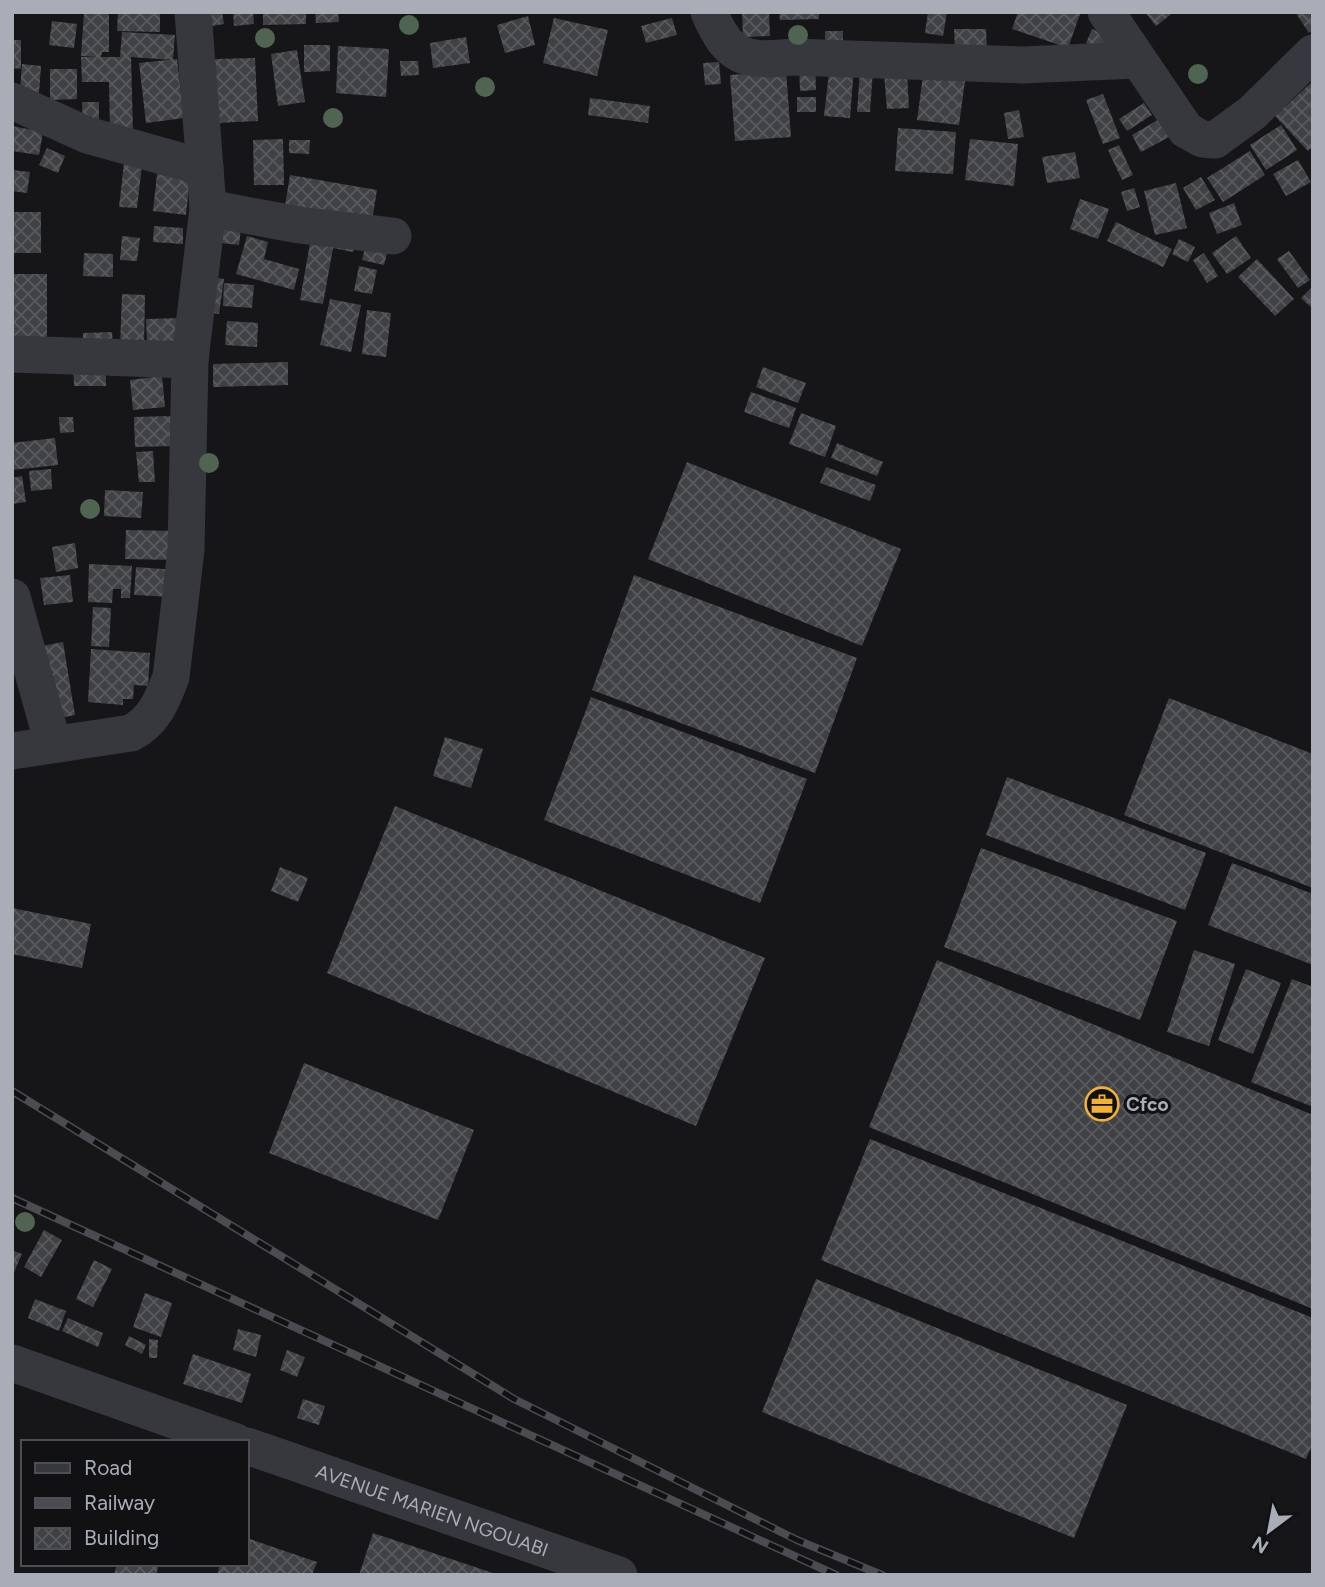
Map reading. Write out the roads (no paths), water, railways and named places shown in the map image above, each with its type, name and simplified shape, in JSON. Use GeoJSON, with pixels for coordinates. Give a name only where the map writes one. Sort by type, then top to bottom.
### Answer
{"type":"FeatureCollection","features":[{"type":"Feature","properties":{"kind":"street"},"geometry":{"type":"LineString","coordinates":[[12,751],[131,733],[144,726],[164,697],[171,677],[186,550],[190,360],[208,208],[193,12]]}},
{"type":"Feature","properties":{"kind":"street"},"geometry":{"type":"LineString","coordinates":[[709,12],[719,36],[731,50],[742,57],[762,60],[793,57],[1023,65],[1136,60]]}},
{"type":"Feature","properties":{"kind":"street"},"geometry":{"type":"LineString","coordinates":[[1106,12],[1185,130],[1208,140],[1214,139],[1252,113],[1313,53]]}},
{"type":"Feature","properties":{"kind":"street"},"geometry":{"type":"LineString","coordinates":[[12,101],[87,135],[205,168]]}},
{"type":"Feature","properties":{"kind":"street"},"geometry":{"type":"LineString","coordinates":[[208,208],[299,225],[393,236]]}},
{"type":"Feature","properties":{"kind":"street"},"geometry":{"type":"LineString","coordinates":[[12,354],[190,360]]}},
{"type":"Feature","properties":{"kind":"street"},"geometry":{"type":"LineString","coordinates":[[12,597],[53,744]]}},
{"type":"Feature","properties":{"kind":"street"},"geometry":{"type":"LineString","coordinates":[[12,1363],[230,1440]]}},
{"type":"Feature","properties":{"kind":"street","name":"AVENUE MARIEN NGOUABI"},"geometry":{"type":"LineString","coordinates":[[248,1446],[619,1575]]}},
{"type":"Feature","properties":{"kind":"railway"},"geometry":{"type":"LineString","coordinates":[[12,1091],[514,1399],[797,1540],[882,1575]]}},
{"type":"Feature","properties":{"kind":"railway"},"geometry":{"type":"LineString","coordinates":[[12,1198],[836,1575]]}},
{"type":"Feature","properties":{"kind":"place","name":"Cfco"},"geometry":{"type":"Point","coordinates":[1102,1104]}}]}
